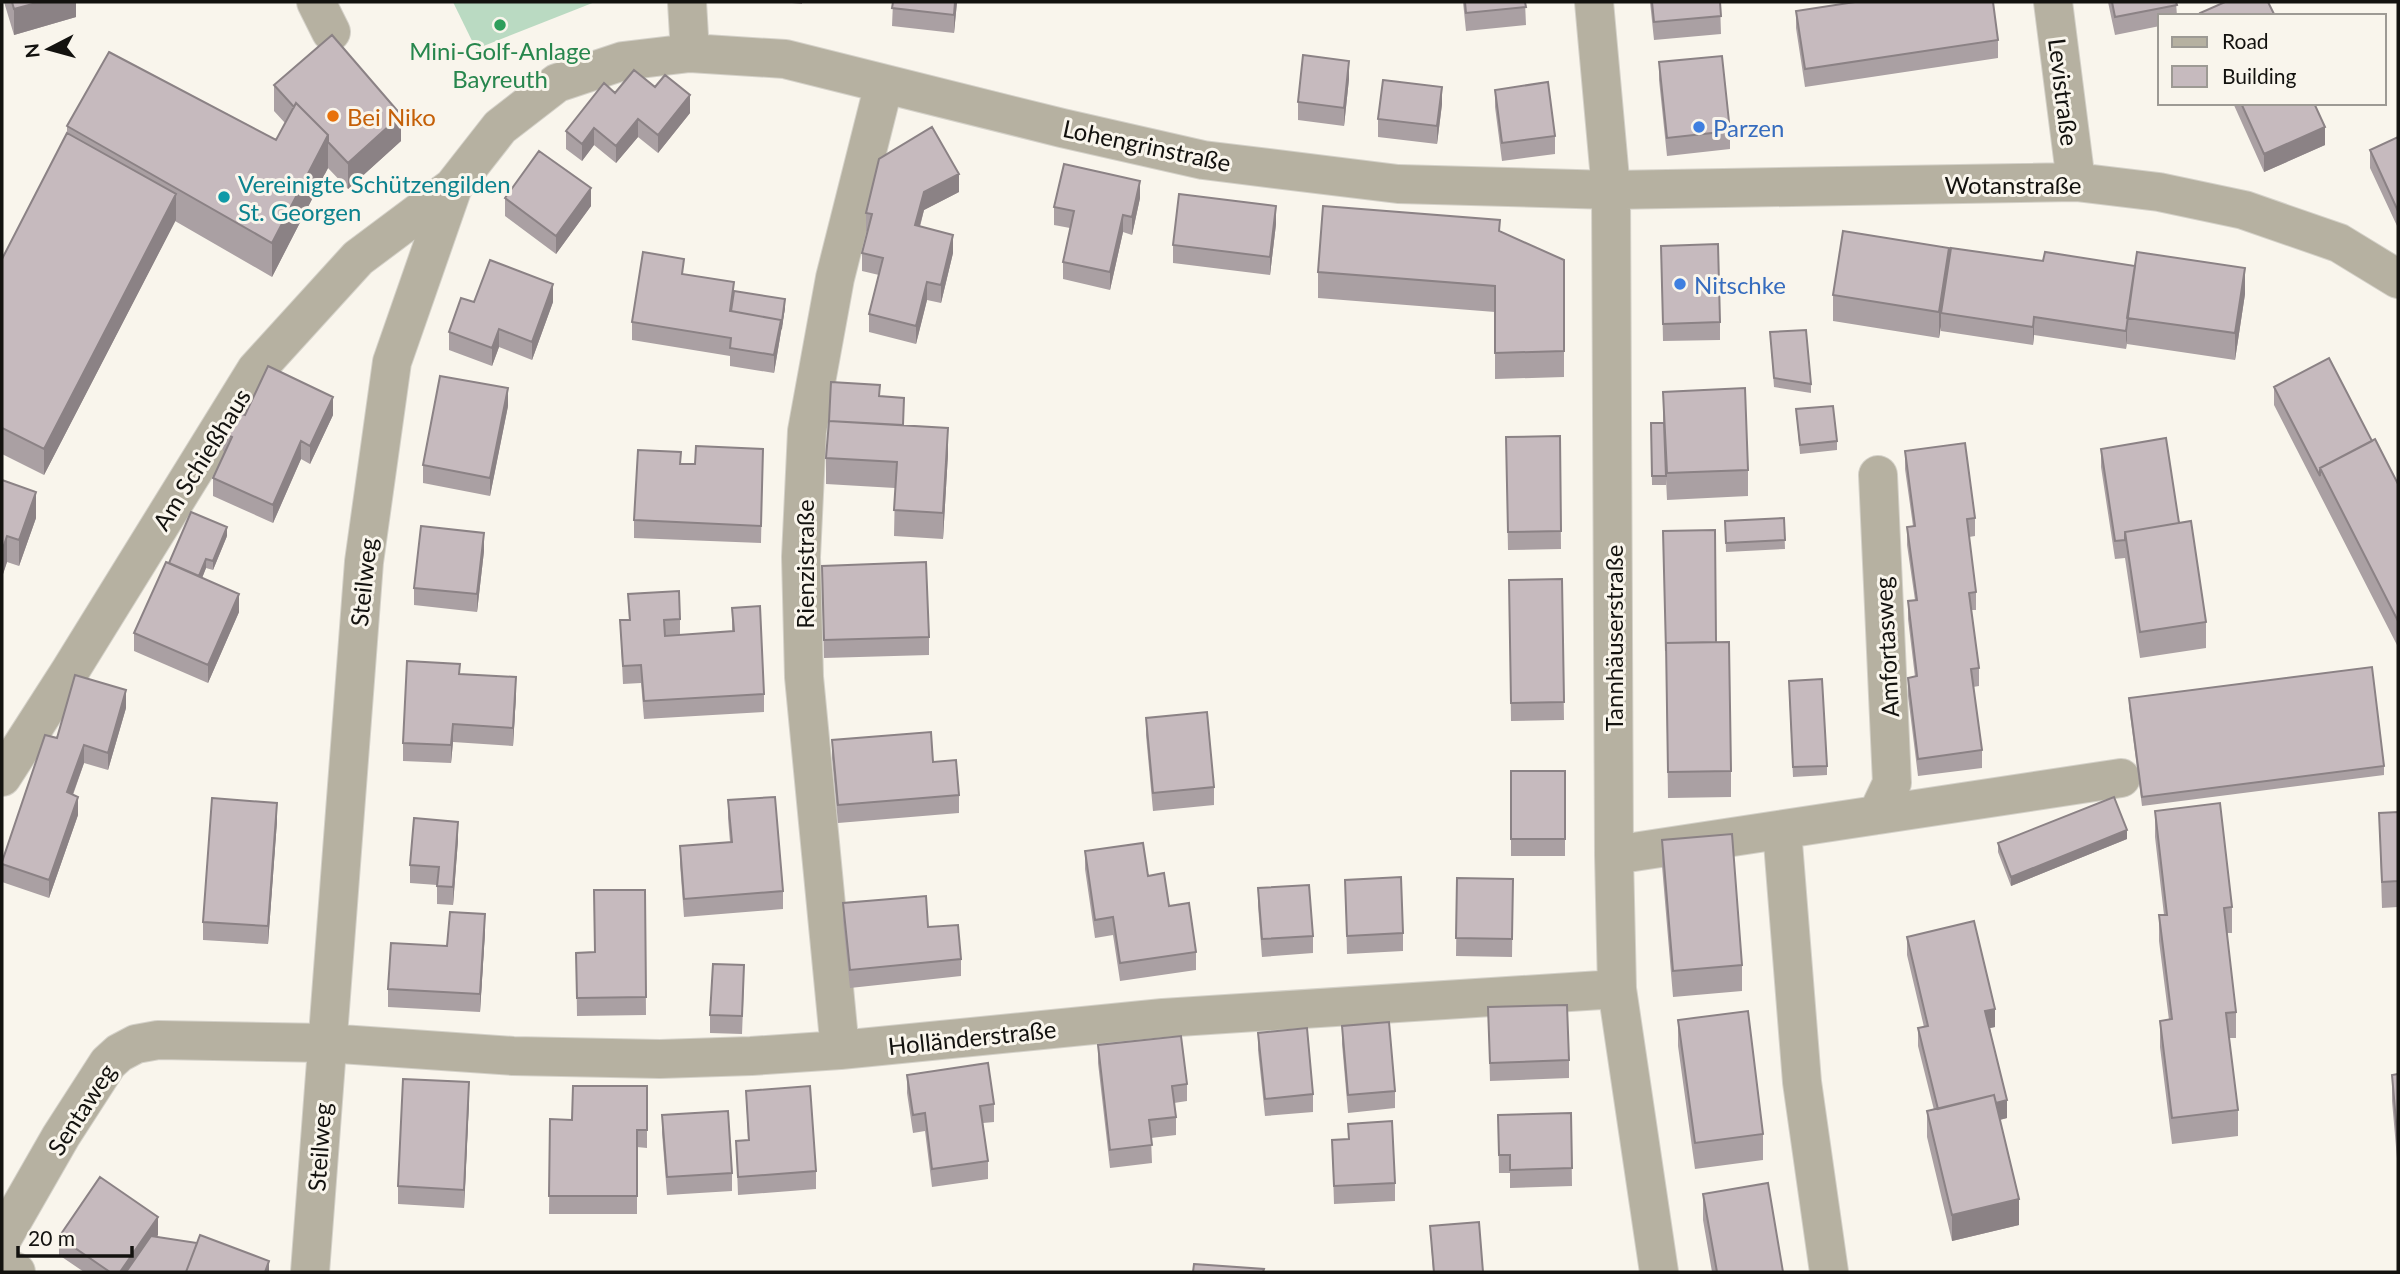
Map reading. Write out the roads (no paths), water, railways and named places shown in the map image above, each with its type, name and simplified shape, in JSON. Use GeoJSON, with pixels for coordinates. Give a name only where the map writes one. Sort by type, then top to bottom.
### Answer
{"type":"FeatureCollection","features":[{"type":"Feature","properties":{"kind":"street"},"geometry":{"type":"LineString","coordinates":[[687,2],[690,53]]}},
{"type":"Feature","properties":{"kind":"street","name":"Tannhäuserstraße"},"geometry":{"type":"LineString","coordinates":[[1594,2],[1611,190],[1617,989],[1660,1272]]}},
{"type":"Feature","properties":{"kind":"street","name":"Levistraße"},"geometry":{"type":"LineString","coordinates":[[2053,2],[2076,182]]}},
{"type":"Feature","properties":{"kind":"street","name":"Lohengrinstraße"},"geometry":{"type":"LineString","coordinates":[[690,53],[786,59],[1203,160],[1398,184],[1611,190]]}},
{"type":"Feature","properties":{"kind":"street","name":"Steilweg"},"geometry":{"type":"LineString","coordinates":[[310,1272],[363,562],[392,362],[453,187],[500,127],[557,83],[623,61],[690,53]]}},
{"type":"Feature","properties":{"kind":"street","name":"Rienzistraße"},"geometry":{"type":"LineString","coordinates":[[840,1050],[804,677],[801,558],[807,431],[835,278],[884,84]]}},
{"type":"Feature","properties":{"kind":"street","name":"Wotanstraße"},"geometry":{"type":"LineString","coordinates":[[1611,190],[2076,182],[2159,192],[2244,210],[2339,243],[2398,279]]}},
{"type":"Feature","properties":{"kind":"street","name":"Am Schießhaus"},"geometry":{"type":"LineString","coordinates":[[2,777],[256,370],[358,258],[453,187]]}},
{"type":"Feature","properties":{"kind":"street","name":"Amfortasweg"},"geometry":{"type":"LineString","coordinates":[[1877,816],[1892,783],[1878,475]]}},
{"type":"Feature","properties":{"kind":"street"},"geometry":{"type":"LineString","coordinates":[[1614,855],[2121,778]]}},
{"type":"Feature","properties":{"kind":"street"},"geometry":{"type":"LineString","coordinates":[[1782,830],[1802,1082],[1829,1272]]}},
{"type":"Feature","properties":{"kind":"street","name":"Holländerstraße"},"geometry":{"type":"LineString","coordinates":[[326,1043],[513,1056],[751,1056],[840,1050],[1163,1018],[1617,989]]}},
{"type":"Feature","properties":{"kind":"street","name":"Sentaweg"},"geometry":{"type":"LineString","coordinates":[[2,1239],[61,1136],[108,1063],[119,1053],[136,1044],[158,1040],[326,1043]]}},
{"type":"Feature","properties":{"kind":"street"},"geometry":{"type":"LineString","coordinates":[[2,1265],[16,1272]]}},
{"type":"Feature","properties":{"kind":"place","name":"Mini-Golf-Anlage Bayreuth"},"geometry":{"type":"Point","coordinates":[500,25]}},
{"type":"Feature","properties":{"kind":"place","name":"Bei Niko"},"geometry":{"type":"Point","coordinates":[333,116]}},
{"type":"Feature","properties":{"kind":"place","name":"Parzen"},"geometry":{"type":"Point","coordinates":[1699,127]}},
{"type":"Feature","properties":{"kind":"place","name":"Vereinigte Schützengilden St. Georgen"},"geometry":{"type":"Point","coordinates":[224,197]}},
{"type":"Feature","properties":{"kind":"place","name":"Nitschke"},"geometry":{"type":"Point","coordinates":[1680,284]}}]}
